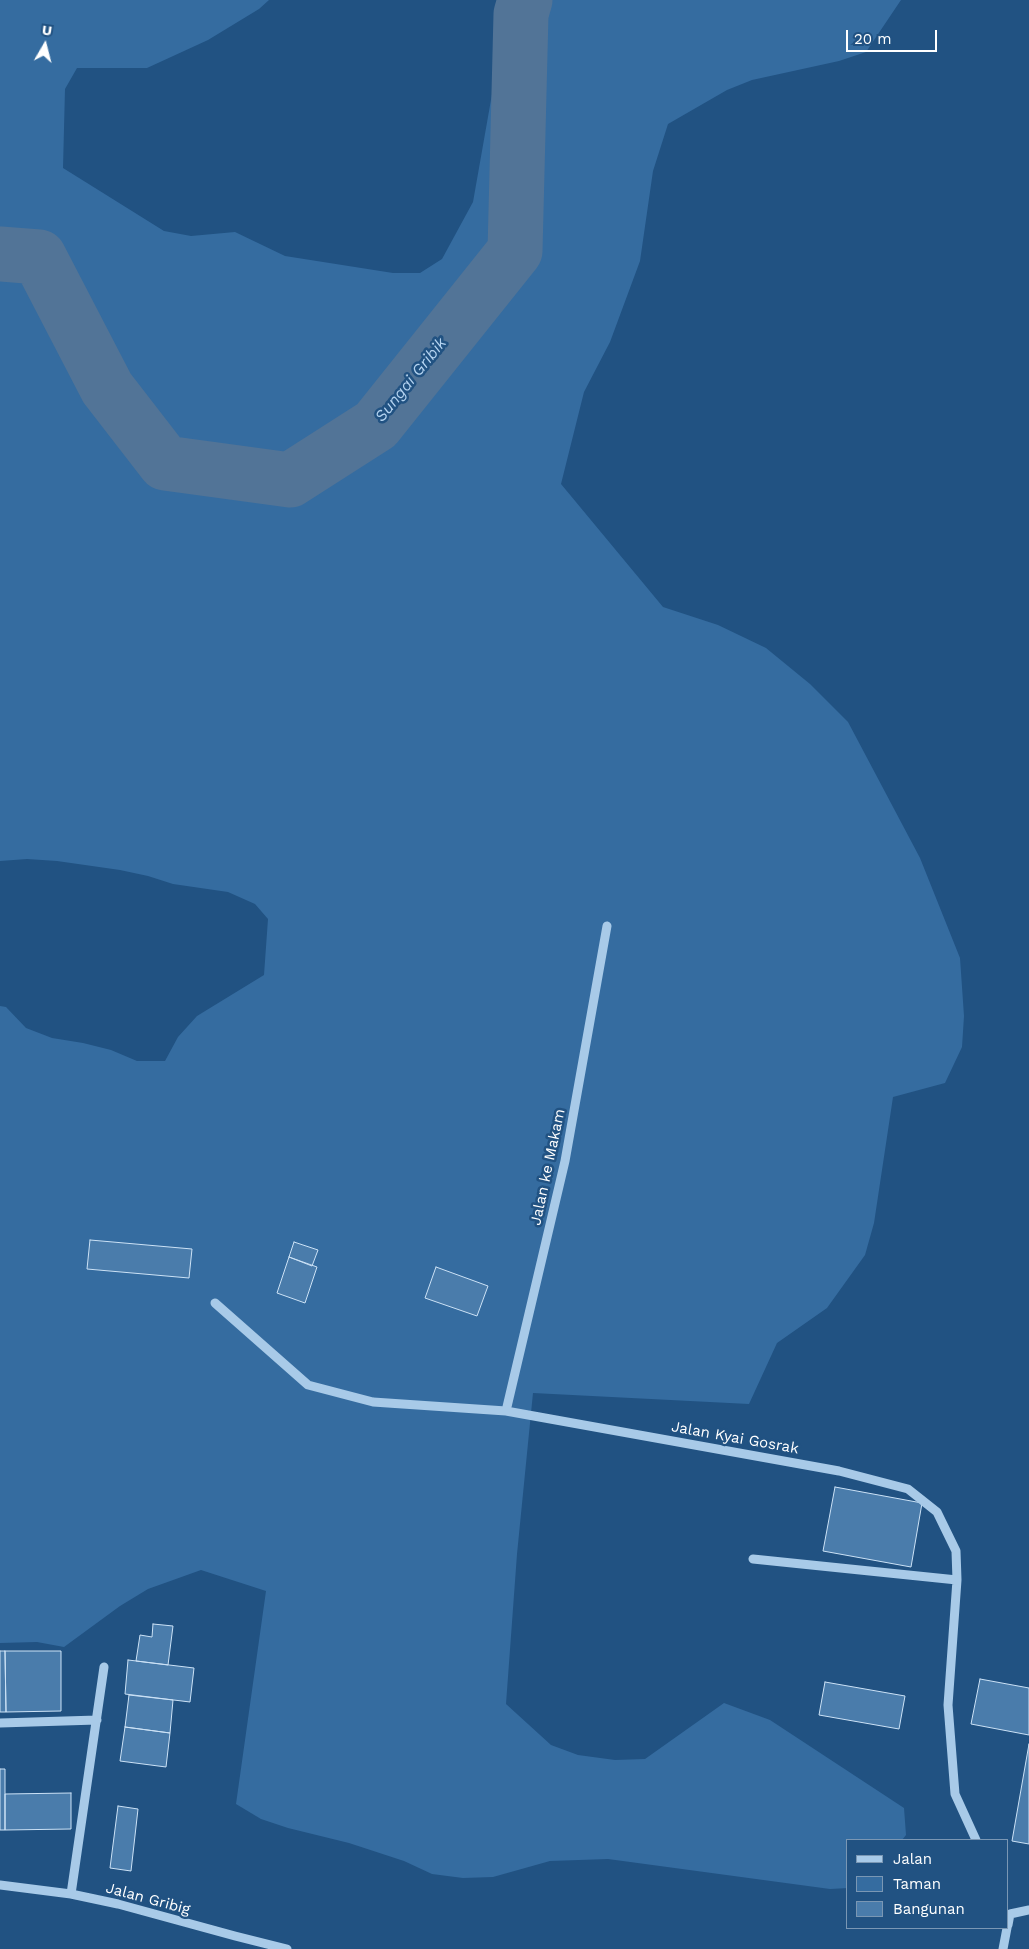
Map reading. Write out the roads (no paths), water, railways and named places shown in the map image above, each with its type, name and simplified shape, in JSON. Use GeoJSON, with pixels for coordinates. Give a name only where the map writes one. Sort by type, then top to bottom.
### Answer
{"type":"FeatureCollection","features":[{"type":"Feature","properties":{"kind":"street","name":"Jalan ke Makam"},"geometry":{"type":"LineString","coordinates":[[506,1411],[565,1161],[606,926]]}},
{"type":"Feature","properties":{"kind":"street","name":"Jalan Kyai Gosrak"},"geometry":{"type":"LineString","coordinates":[[215,1303],[308,1385],[373,1402],[506,1411],[839,1471],[908,1489],[937,1512],[956,1551],[957,1580],[948,1705],[955,1794],[976,1839]]}},
{"type":"Feature","properties":{"kind":"street"},"geometry":{"type":"LineString","coordinates":[[753,1559],[957,1580]]}},
{"type":"Feature","properties":{"kind":"street"},"geometry":{"type":"LineString","coordinates":[[71,1894],[104,1667]]}},
{"type":"Feature","properties":{"kind":"street"},"geometry":{"type":"LineString","coordinates":[[0,1723],[97,1720]]}},
{"type":"Feature","properties":{"kind":"street","name":"Jalan Gribig"},"geometry":{"type":"LineString","coordinates":[[0,1886],[71,1894],[118,1904],[287,1949]]}},
{"type":"Feature","properties":{"kind":"street"},"geometry":{"type":"LineString","coordinates":[[1009,1912],[1029,1910]]}},
{"type":"Feature","properties":{"kind":"street"},"geometry":{"type":"LineString","coordinates":[[1003,1949],[1007,1929]]}},
{"type":"Feature","properties":{"kind":"waterway","name":"Sungai Gribik"},"geometry":{"type":"LineString","coordinates":[[0,254],[39,257],[107,388],[165,463],[290,480],[376,425],[515,251],[521,14],[525,0]]}}]}
